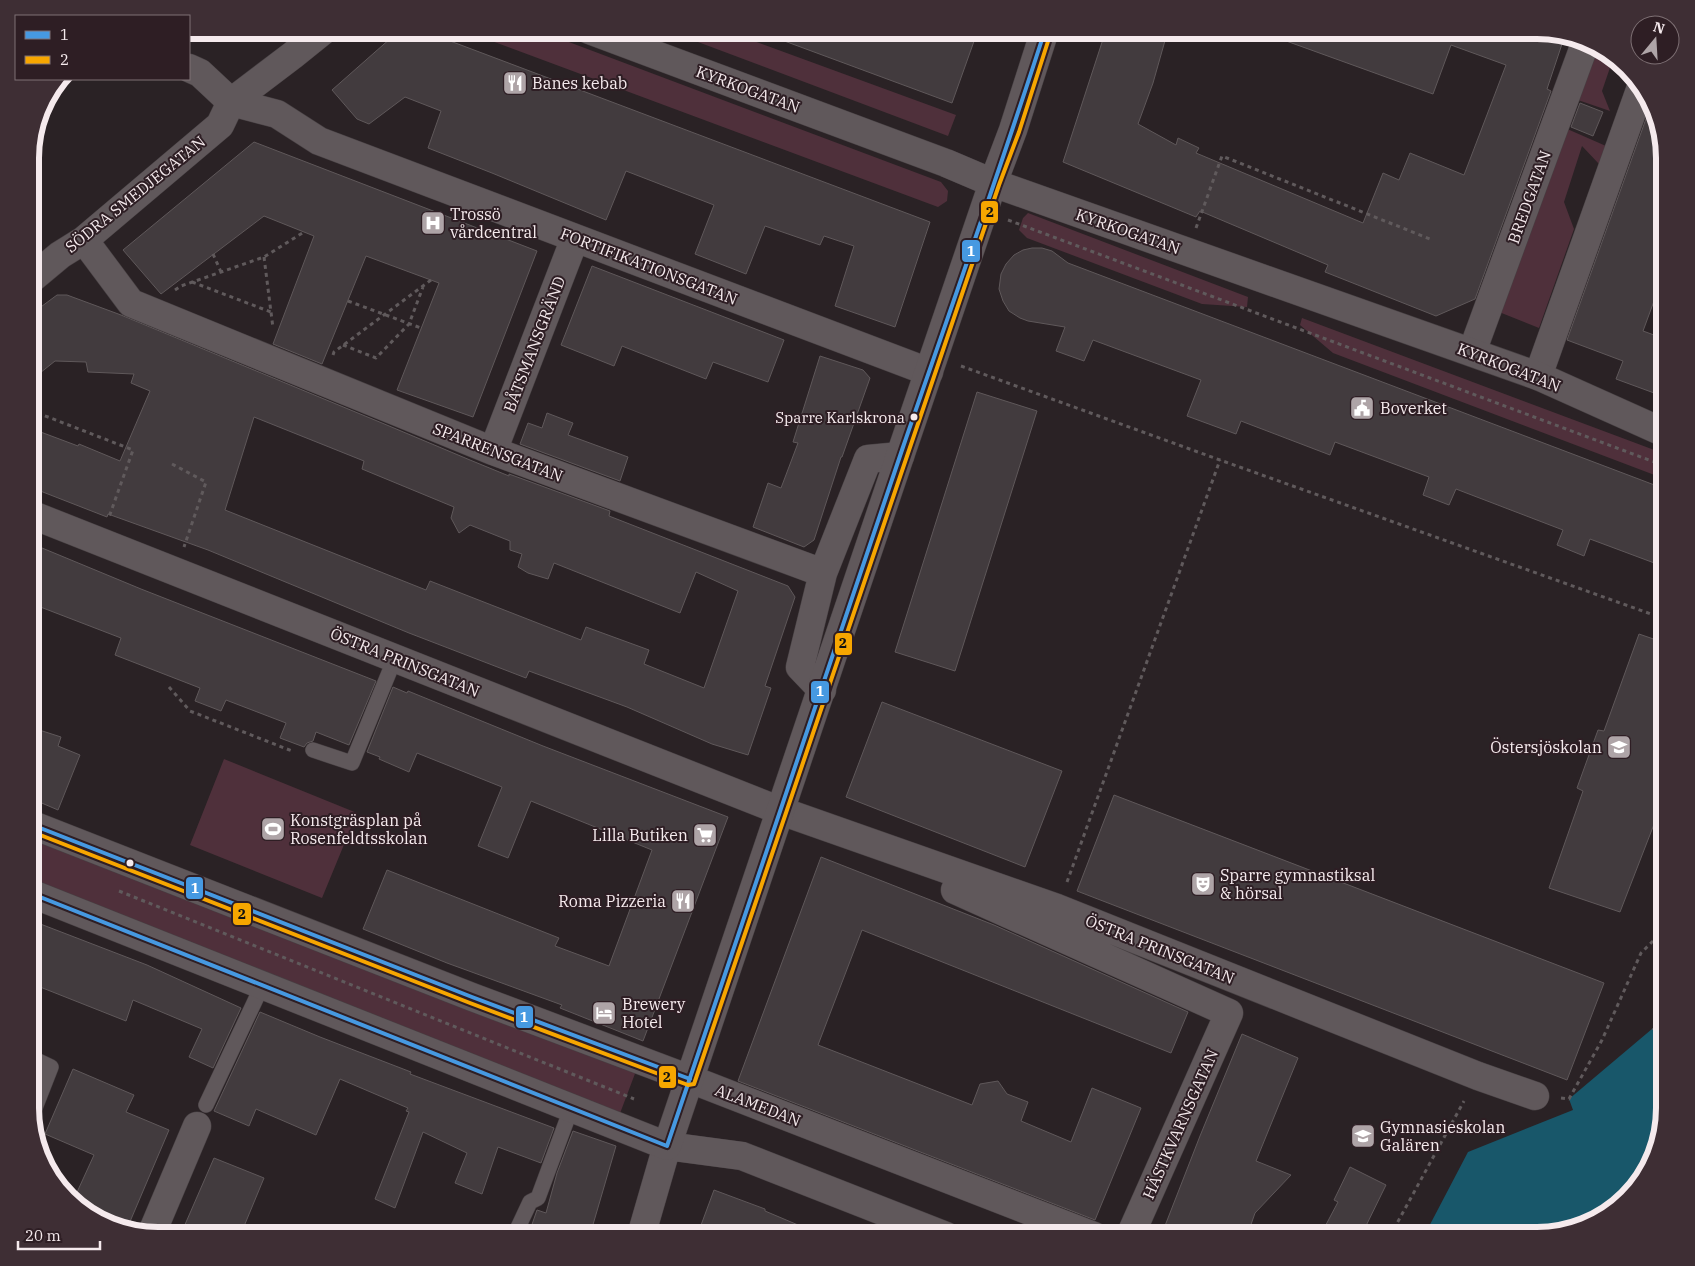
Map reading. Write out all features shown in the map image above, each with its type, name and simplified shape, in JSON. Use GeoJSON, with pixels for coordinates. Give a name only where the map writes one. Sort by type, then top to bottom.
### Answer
{"type":"FeatureCollection","features":[{"type":"Feature","properties":{"kind":"street"},"geometry":{"type":"LineString","coordinates":[[190,68],[200,73],[231,102],[313,39]]}},
{"type":"Feature","properties":{"kind":"street","name":"KYRKOGATAN"},"geometry":{"type":"LineString","coordinates":[[614,39],[946,162],[993,183],[1538,376],[1656,429]]}},
{"type":"Feature","properties":{"kind":"street"},"geometry":{"type":"LineString","coordinates":[[643,1227],[667,1146],[1012,130],[1041,39]]}},
{"type":"Feature","properties":{"kind":"street","name":"BREDGATAN"},"geometry":{"type":"LineString","coordinates":[[1472,352],[1583,48]]}},
{"type":"Feature","properties":{"kind":"street"},"geometry":{"type":"LineString","coordinates":[[1538,376],[1638,96]]}},
{"type":"Feature","properties":{"kind":"street","name":"FORTIFIKATIONSGATAN"},"geometry":{"type":"LineString","coordinates":[[231,102],[277,114],[318,141],[575,238],[932,364]]}},
{"type":"Feature","properties":{"kind":"street","name":"SÖDRA SMEDJEGATAN"},"geometry":{"type":"LineString","coordinates":[[39,272],[60,255],[84,240],[220,125],[231,102]]}},
{"type":"Feature","properties":{"kind":"street","name":"BÅTSMANSGRÄND"},"geometry":{"type":"LineString","coordinates":[[493,451],[575,238]]}},
{"type":"Feature","properties":{"kind":"street","name":"SPARRENSGATAN"},"geometry":{"type":"LineString","coordinates":[[84,240],[131,303],[493,451],[823,573]]}},
{"type":"Feature","properties":{"kind":"street"},"geometry":{"type":"LineString","coordinates":[[822,690],[800,667],[823,573],[868,458],[900,456]]}},
{"type":"Feature","properties":{"kind":"street","name":"ÖSTRA PRINSGATAN"},"geometry":{"type":"LineString","coordinates":[[39,517],[781,811],[1057,908],[1478,1076],[1536,1096]]}},
{"type":"Feature","properties":{"kind":"street","name":"ÖSTRA PRINSGATAN"},"geometry":{"type":"LineString","coordinates":[[781,811],[1230,1013]]}},
{"type":"Feature","properties":{"kind":"street","name":"ALAMEDAN"},"geometry":{"type":"LineString","coordinates":[[39,828],[453,990],[690,1079],[1071,1227]]}},
{"type":"Feature","properties":{"kind":"street"},"geometry":{"type":"LineString","coordinates":[[39,897],[667,1146],[742,1156],[923,1227]]}},
{"type":"Feature","properties":{"kind":"street","name":"HÄSTKVARNSGATAN"},"geometry":{"type":"LineString","coordinates":[[1134,1227],[1230,1013]]}},
{"type":"Feature","properties":{"kind":"street"},"geometry":{"type":"LineString","coordinates":[[155,1227],[202,1116]]}},
{"type":"Feature","properties":{"kind":"lane"},"geometry":{"type":"LineString","coordinates":[[313,750],[352,763],[395,658]]}},
{"type":"Feature","properties":{"kind":"lane"},"geometry":{"type":"LineString","coordinates":[[202,1116],[262,986]]}},
{"type":"Feature","properties":{"kind":"lane"},"geometry":{"type":"LineString","coordinates":[[39,1061],[51,1067],[39,1098]]}},
{"type":"Feature","properties":{"kind":"lane"},"geometry":{"type":"LineString","coordinates":[[518,1227],[530,1202],[538,1198],[571,1109]]}},
{"type":"Feature","properties":{"kind":"path"},"geometry":{"type":"LineString","coordinates":[[1188,252],[1222,156],[1430,239]]}},
{"type":"Feature","properties":{"kind":"path"},"geometry":{"type":"LineString","coordinates":[[984,210],[1011,222],[1656,463]]}},
{"type":"Feature","properties":{"kind":"path"},"geometry":{"type":"LineString","coordinates":[[181,286],[264,257],[304,232]]}},
{"type":"Feature","properties":{"kind":"path"},"geometry":{"type":"LineString","coordinates":[[213,254],[221,272]]}},
{"type":"Feature","properties":{"kind":"path"},"geometry":{"type":"LineString","coordinates":[[264,257],[273,328]]}},
{"type":"Feature","properties":{"kind":"path"},"geometry":{"type":"LineString","coordinates":[[323,381],[334,352],[431,280]]}},
{"type":"Feature","properties":{"kind":"path"},"geometry":{"type":"LineString","coordinates":[[192,282],[271,312]]}},
{"type":"Feature","properties":{"kind":"path"},"geometry":{"type":"LineString","coordinates":[[343,345],[376,358],[409,324],[423,286]]}},
{"type":"Feature","properties":{"kind":"path"},"geometry":{"type":"LineString","coordinates":[[348,302],[421,328]]}},
{"type":"Feature","properties":{"kind":"path"},"geometry":{"type":"LineString","coordinates":[[932,364],[1220,460],[1656,616]]}},
{"type":"Feature","properties":{"kind":"path"},"geometry":{"type":"LineString","coordinates":[[39,414],[132,450],[100,541]]}},
{"type":"Feature","properties":{"kind":"path"},"geometry":{"type":"LineString","coordinates":[[1057,908],[1220,460]]}},
{"type":"Feature","properties":{"kind":"path"},"geometry":{"type":"LineString","coordinates":[[172,464],[206,482],[175,571]]}},
{"type":"Feature","properties":{"kind":"path"},"geometry":{"type":"LineString","coordinates":[[169,687],[190,711],[310,758],[313,750]]}},
{"type":"Feature","properties":{"kind":"path"},"geometry":{"type":"LineString","coordinates":[[113,889],[634,1099]]}},
{"type":"Feature","properties":{"kind":"path"},"geometry":{"type":"LineString","coordinates":[[1536,1096],[1569,1099],[1602,1040],[1641,953],[1656,938]]}},
{"type":"Feature","properties":{"kind":"path"},"geometry":{"type":"LineString","coordinates":[[1653,1028],[1656,1032]]}},
{"type":"Feature","properties":{"kind":"path"},"geometry":{"type":"LineString","coordinates":[[1395,1227],[1478,1076]]}},
{"type":"Feature","properties":{"kind":"shaded area"},"geometry":{"type":"Polygon","coordinates":[[[486,39],[561,39],[941,182],[948,191],[947,201],[938,207],[486,39]]]}},
{"type":"Feature","properties":{"kind":"shaded area"},"geometry":{"type":"Polygon","coordinates":[[[690,39],[749,39],[956,115],[948,136],[690,39]]]}},
{"type":"Feature","properties":{"kind":"shaded area"},"geometry":{"type":"Polygon","coordinates":[[[1592,52],[1611,64],[1602,91],[1610,111],[1575,99],[1592,52]]]}},
{"type":"Feature","properties":{"kind":"shaded area"},"geometry":{"type":"Polygon","coordinates":[[[1565,128],[1606,146],[1599,164],[1582,146],[1564,202],[1574,229],[1539,328],[1499,312],[1565,128]]]}},
{"type":"Feature","properties":{"kind":"shaded area"},"geometry":{"type":"Polygon","coordinates":[[[1028,213],[1248,297],[1247,307],[1202,304],[1027,238],[1019,230],[1023,218],[1028,213]]]}},
{"type":"Feature","properties":{"kind":"shaded area"},"geometry":{"type":"Polygon","coordinates":[[[1302,318],[1656,451],[1656,476],[1333,353],[1300,325],[1302,318]]]}},
{"type":"Feature","properties":{"kind":"shaded area","name":"Konstgräsplan på Rosenfeldtsskolan"},"geometry":{"type":"Polygon","coordinates":[[[224,759],[357,813],[322,898],[190,845],[224,759]]]}},
{"type":"Feature","properties":{"kind":"shaded area"},"geometry":{"type":"Polygon","coordinates":[[[39,838],[636,1071],[619,1116],[39,883],[39,838]]]}},
{"type":"Feature","properties":{"kind":"water"},"geometry":{"type":"Polygon","coordinates":[[[1656,1026],[1656,1108],[1652,1139],[1644,1161],[1632,1181],[1616,1198],[1590,1215],[1561,1225],[1537,1227],[1429,1227],[1468,1152],[1573,1110],[1569,1099],[1656,1026]]]}},
{"type":"Feature","properties":{"kind":"building"},"geometry":{"type":"Polygon","coordinates":[[[390,39],[445,39],[930,222],[895,327],[835,306],[854,246],[824,236],[820,245],[765,226],[746,274],[695,254],[714,205],[626,171],[606,220],[428,148],[441,111],[405,97],[369,124],[357,119],[332,90],[390,39]]]}},
{"type":"Feature","properties":{"kind":"building"},"geometry":{"type":"Polygon","coordinates":[[[779,39],[975,39],[952,103],[779,39]]]}},
{"type":"Feature","properties":{"kind":"building"},"geometry":{"type":"Polygon","coordinates":[[[1103,39],[1165,39],[1153,83],[1138,124],[1176,145],[1178,138],[1199,148],[1196,153],[1363,223],[1383,173],[1399,180],[1410,153],[1464,175],[1506,65],[1451,45],[1433,94],[1281,39],[1545,39],[1563,41],[1547,89],[1551,91],[1475,299],[1436,316],[1325,272],[1328,265],[1200,211],[1196,217],[1063,162],[1103,39]]]}},
{"type":"Feature","properties":{"kind":"building"},"geometry":{"type":"Polygon","coordinates":[[[1580,103],[1603,112],[1593,136],[1571,127],[1580,103]]]}},
{"type":"Feature","properties":{"kind":"building"},"geometry":{"type":"Polygon","coordinates":[[[1648,114],[1655,142],[1656,158],[1656,296],[1643,331],[1656,336],[1656,394],[1616,379],[1623,361],[1567,340],[1648,114]]]}},
{"type":"Feature","properties":{"kind":"building"},"geometry":{"type":"Polygon","coordinates":[[[254,142],[537,251],[473,417],[397,390],[439,283],[366,256],[322,364],[273,344],[314,236],[264,216],[161,294],[123,250],[254,142]]]}},
{"type":"Feature","properties":{"kind":"building","name":"Boverket"},"geometry":{"type":"Polygon","coordinates":[[[1042,248],[1052,251],[1068,263],[1656,486],[1656,564],[1590,539],[1584,556],[1557,545],[1563,530],[1456,489],[1449,505],[1423,495],[1429,477],[1335,442],[1330,455],[1241,421],[1236,434],[1187,416],[1201,380],[1093,340],[1084,361],[1056,351],[1065,327],[1028,321],[1009,311],[999,289],[1001,274],[1006,264],[1014,255],[1023,250],[1042,248]]]}},
{"type":"Feature","properties":{"kind":"building"},"geometry":{"type":"Polygon","coordinates":[[[592,266],[784,340],[768,382],[713,362],[706,379],[622,346],[614,366],[561,345],[592,266]]]}},
{"type":"Feature","properties":{"kind":"building"},"geometry":{"type":"Polygon","coordinates":[[[57,295],[67,295],[121,315],[509,476],[509,474],[610,511],[609,516],[788,586],[795,597],[765,686],[771,688],[748,755],[712,744],[627,707],[529,671],[526,678],[409,633],[208,550],[108,514],[107,517],[39,491],[39,431],[78,446],[79,444],[120,461],[150,391],[131,383],[134,374],[88,372],[86,362],[55,361],[39,374],[39,308],[57,295]],[[254,417],[225,510],[426,590],[430,581],[581,640],[586,627],[649,650],[644,664],[704,688],[738,591],[696,572],[680,613],[554,563],[548,579],[528,573],[518,567],[522,554],[510,550],[510,541],[470,525],[459,533],[451,518],[454,507],[362,469],[364,461],[254,417]]]}},
{"type":"Feature","properties":{"kind":"building"},"geometry":{"type":"Polygon","coordinates":[[[820,356],[863,370],[870,378],[841,457],[814,540],[804,547],[753,527],[768,483],[781,488],[798,443],[793,442],[820,356]]]}},
{"type":"Feature","properties":{"kind":"building"},"geometry":{"type":"Polygon","coordinates":[[[977,392],[1037,411],[955,671],[895,652],[977,392]]]}},
{"type":"Feature","properties":{"kind":"building"},"geometry":{"type":"Polygon","coordinates":[[[547,413],[573,423],[568,435],[628,457],[620,481],[520,444],[528,423],[542,428],[547,413]]]}},
{"type":"Feature","properties":{"kind":"building"},"geometry":{"type":"Polygon","coordinates":[[[39,547],[141,589],[376,681],[349,745],[316,732],[313,741],[307,743],[304,747],[280,738],[286,723],[226,700],[221,711],[195,701],[200,688],[115,655],[121,638],[39,606],[39,547]]]}},
{"type":"Feature","properties":{"kind":"building"},"geometry":{"type":"Polygon","coordinates":[[[1639,634],[1656,640],[1656,819],[1620,912],[1549,888],[1583,791],[1577,788],[1598,730],[1604,731],[1639,634]]]}},
{"type":"Feature","properties":{"kind":"building"},"geometry":{"type":"Polygon","coordinates":[[[393,687],[407,693],[408,691],[543,746],[728,817],[643,1041],[560,1008],[562,1005],[447,963],[363,929],[387,870],[559,938],[555,946],[609,966],[652,850],[531,801],[508,858],[478,846],[502,787],[417,753],[409,772],[367,752],[393,687]]]}},
{"type":"Feature","properties":{"kind":"building"},"geometry":{"type":"Polygon","coordinates":[[[882,702],[1062,771],[1025,867],[846,797],[882,702]]]}},
{"type":"Feature","properties":{"kind":"building"},"geometry":{"type":"Polygon","coordinates":[[[39,730],[61,737],[58,746],[80,755],[58,810],[39,802],[39,730]]]}},
{"type":"Feature","properties":{"kind":"building"},"geometry":{"type":"Polygon","coordinates":[[[1114,795],[1604,983],[1567,1080],[1077,891],[1114,795]]]}},
{"type":"Feature","properties":{"kind":"building"},"geometry":{"type":"Polygon","coordinates":[[[821,857],[994,925],[1188,1012],[1171,1053],[862,930],[818,1045],[972,1105],[980,1084],[998,1081],[1007,1094],[1028,1102],[1021,1121],[1071,1142],[1092,1088],[1141,1108],[1095,1220],[738,1081],[821,857]]]}},
{"type":"Feature","properties":{"kind":"building"},"geometry":{"type":"Polygon","coordinates":[[[39,923],[147,965],[241,1008],[213,1068],[189,1057],[202,1029],[133,1000],[126,1021],[39,987],[39,923]]]}},
{"type":"Feature","properties":{"kind":"building"},"geometry":{"type":"Polygon","coordinates":[[[260,1012],[411,1072],[410,1074],[554,1128],[541,1163],[498,1147],[482,1194],[455,1183],[467,1153],[423,1132],[395,1208],[375,1199],[409,1112],[406,1111],[408,1108],[340,1079],[316,1135],[256,1109],[249,1126],[214,1111],[260,1012]]]}},
{"type":"Feature","properties":{"kind":"building"},"geometry":{"type":"Polygon","coordinates":[[[1242,1034],[1298,1058],[1256,1161],[1291,1175],[1255,1213],[1250,1227],[1165,1227],[1242,1034]]]}},
{"type":"Feature","properties":{"kind":"building"},"geometry":{"type":"Polygon","coordinates":[[[73,1069],[134,1095],[126,1112],[169,1130],[129,1224],[105,1215],[85,1203],[76,1194],[94,1155],[45,1134],[73,1069]]]}},
{"type":"Feature","properties":{"kind":"building"},"geometry":{"type":"Polygon","coordinates":[[[573,1131],[616,1146],[592,1227],[531,1227],[537,1210],[546,1213],[557,1173],[573,1131]]]}},
{"type":"Feature","properties":{"kind":"building"},"geometry":{"type":"Polygon","coordinates":[[[214,1158],[264,1178],[244,1227],[184,1227],[214,1158]]]}},
{"type":"Feature","properties":{"kind":"building"},"geometry":{"type":"Polygon","coordinates":[[[1350,1167],[1386,1185],[1365,1227],[1325,1227],[1338,1202],[1334,1200],[1350,1167]]]}},
{"type":"Feature","properties":{"kind":"building"},"geometry":{"type":"Polygon","coordinates":[[[714,1190],[765,1209],[765,1211],[803,1227],[700,1227],[714,1190]]]}},
{"type":"Feature","properties":{"kind":"transit line","name":"1"},"geometry":{"type":"LineString","coordinates":[[39,897],[667,1146],[1042,39]]}},
{"type":"Feature","properties":{"kind":"transit line","name":"2"},"geometry":{"type":"LineString","coordinates":[[39,835],[470,1003],[688,1085],[694,1084],[999,185],[1019,132],[1049,39]]}},
{"type":"Feature","properties":{"kind":"transit line","name":"1"},"geometry":{"type":"LineString","coordinates":[[39,828],[472,997],[690,1079]]}},
{"type":"Feature","properties":{"kind":"place","name":"Banes kebab"},"geometry":{"type":"Point","coordinates":[515,83]}},
{"type":"Feature","properties":{"kind":"place","name":"Trossö vårdcentral"},"geometry":{"type":"Point","coordinates":[433,223]}},
{"type":"Feature","properties":{"kind":"place","name":"Boverket"},"geometry":{"type":"Point","coordinates":[1362,408]}},
{"type":"Feature","properties":{"kind":"place","name":"Sparre Karlskrona"},"geometry":{"type":"Point","coordinates":[914,417]}},
{"type":"Feature","properties":{"kind":"place","name":"Östersjöskolan"},"geometry":{"type":"Point","coordinates":[1619,747]}},
{"type":"Feature","properties":{"kind":"place","name":"Konstgräsplan på Rosenfeldtsskolan"},"geometry":{"type":"Point","coordinates":[273,829]}},
{"type":"Feature","properties":{"kind":"place","name":"Lilla Butiken"},"geometry":{"type":"Point","coordinates":[705,835]}},
{"type":"Feature","properties":{"kind":"place","name":"Sparre gymnastiksal & hörsal"},"geometry":{"type":"Point","coordinates":[1203,884]}},
{"type":"Feature","properties":{"kind":"place","name":"Roma Pizzeria"},"geometry":{"type":"Point","coordinates":[683,901]}},
{"type":"Feature","properties":{"kind":"place","name":"Brewery Hotel"},"geometry":{"type":"Point","coordinates":[604,1013]}},
{"type":"Feature","properties":{"kind":"place","name":"Gymnasieskolan Galären"},"geometry":{"type":"Point","coordinates":[1363,1136]}}]}
